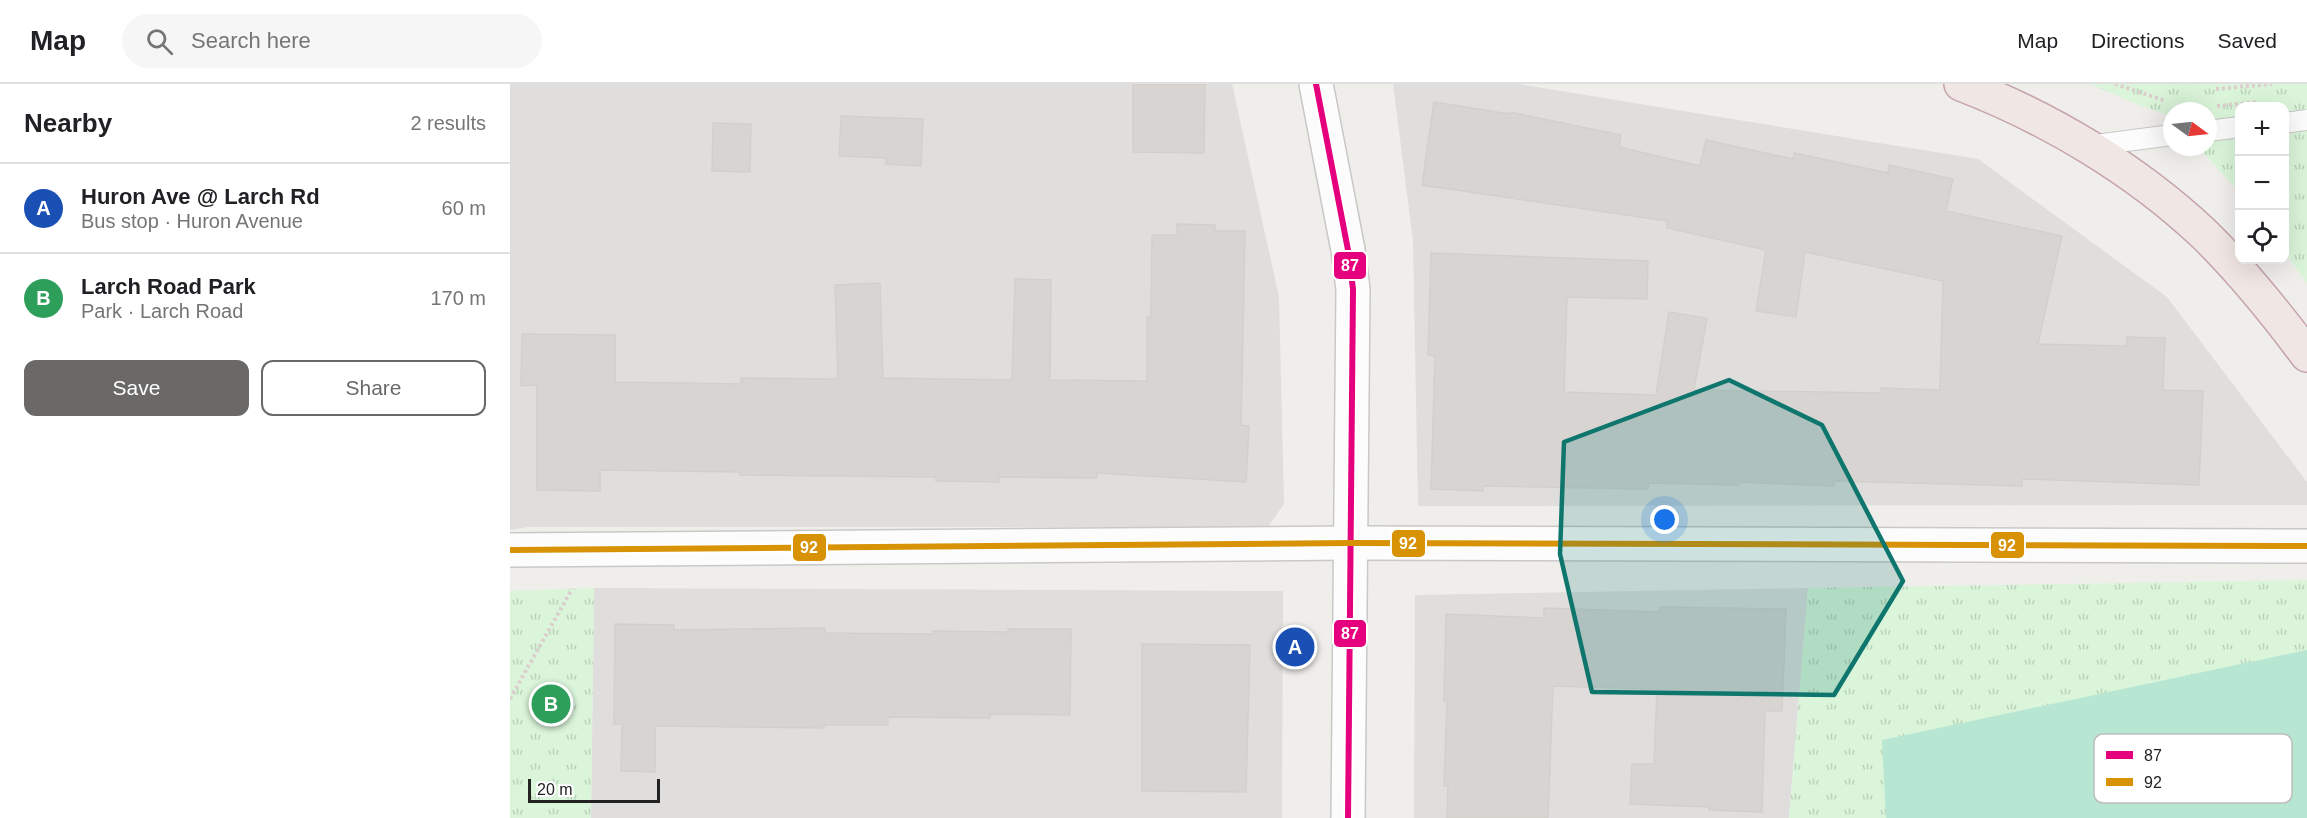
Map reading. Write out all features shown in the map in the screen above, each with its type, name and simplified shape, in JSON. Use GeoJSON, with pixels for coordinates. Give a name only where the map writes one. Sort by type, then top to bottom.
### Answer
{"type":"FeatureCollection","features":[{"type":"Feature","properties":{"kind":"highway"},"geometry":{"type":"LineString","coordinates":[[1961,84],[2020,110],[2086,146],[2136,179],[2203,233],[2260,295],[2307,355]]}},
{"type":"Feature","properties":{"kind":"street"},"geometry":{"type":"LineString","coordinates":[[1316,84],[1348,250],[1353,289],[1348,818]]}},
{"type":"Feature","properties":{"kind":"street"},"geometry":{"type":"LineString","coordinates":[[510,550],[1351,543],[2307,546]]}},
{"type":"Feature","properties":{"kind":"lane"},"geometry":{"type":"LineString","coordinates":[[2289,122],[2307,120]]}},
{"type":"Feature","properties":{"kind":"lane"},"geometry":{"type":"LineString","coordinates":[[2086,146],[2163,136]]}},
{"type":"Feature","properties":{"kind":"path"},"geometry":{"type":"LineString","coordinates":[[2115,84],[2169,101]]}},
{"type":"Feature","properties":{"kind":"path"},"geometry":{"type":"LineString","coordinates":[[2216,89],[2272,84]]}},
{"type":"Feature","properties":{"kind":"path"},"geometry":{"type":"LineString","coordinates":[[510,699],[575,583]]}},
{"type":"Feature","properties":{"kind":"highlighted area"},"geometry":{"type":"Polygon","coordinates":[[[1729,380],[1822,425],[1903,581],[1834,695],[1592,692],[1560,554],[1564,442],[1729,380]]]}},
{"type":"Feature","properties":{"kind":"shaded area"},"geometry":{"type":"Polygon","coordinates":[[[510,84],[1232,84],[1279,297],[1284,504],[1268,527],[528,527],[510,530],[510,84]]]}},
{"type":"Feature","properties":{"kind":"shaded area"},"geometry":{"type":"Polygon","coordinates":[[[1393,84],[1518,84],[1978,159],[2167,297],[2307,482],[2307,505],[1418,506],[1413,241],[1393,84]]]}},
{"type":"Feature","properties":{"kind":"shaded area"},"geometry":{"type":"Polygon","coordinates":[[[594,588],[1283,591],[1282,818],[591,818],[594,588]]]}},
{"type":"Feature","properties":{"kind":"shaded area"},"geometry":{"type":"Polygon","coordinates":[[[1808,588],[1789,818],[1414,818],[1415,595],[1808,588]]]}},
{"type":"Feature","properties":{"kind":"green space"},"geometry":{"type":"Polygon","coordinates":[[[2090,84],[2307,84],[2307,284],[2289,258],[2289,102],[2235,102],[2235,188],[2206,156],[2217,156],[2217,102],[2163,102],[2163,113],[2090,84]]]}},
{"type":"Feature","properties":{"kind":"green space"},"geometry":{"type":"Polygon","coordinates":[[[2307,580],[2307,818],[1789,818],[1808,588],[2307,580]]]}},
{"type":"Feature","properties":{"kind":"green space"},"geometry":{"type":"Polygon","coordinates":[[[594,588],[591,818],[510,818],[510,591],[594,588]]]}},
{"type":"Feature","properties":{"kind":"green space"},"geometry":{"type":"Polygon","coordinates":[[[2307,650],[2307,818],[1886,818],[1882,740],[2307,650]]]}},
{"type":"Feature","properties":{"kind":"building"},"geometry":{"type":"Polygon","coordinates":[[[1133,84],[1205,84],[1204,153],[1133,152],[1133,84]]]}},
{"type":"Feature","properties":{"kind":"building"},"geometry":{"type":"Polygon","coordinates":[[[1434,102],[1509,114],[1510,112],[1621,135],[1619,147],[1700,166],[1706,140],[1793,159],[1794,153],[1888,173],[1889,165],[1953,179],[1946,211],[2062,236],[2038,344],[2127,346],[2127,337],[2165,338],[2163,390],[2203,391],[2199,485],[2022,479],[2022,486],[1835,481],[1834,486],[1739,482],[1739,485],[1649,483],[1648,489],[1483,486],[1483,491],[1431,489],[1435,356],[1428,355],[1431,253],[1648,261],[1647,299],[1567,297],[1564,392],[1656,395],[1669,312],[1707,318],[1694,390],[1881,393],[1881,388],[1940,390],[1943,281],[1805,252],[1796,317],[1756,311],[1766,250],[1667,228],[1667,221],[1422,185],[1434,102]]]}},
{"type":"Feature","properties":{"kind":"building"},"geometry":{"type":"Polygon","coordinates":[[[841,116],[923,119],[921,166],[886,164],[886,158],[839,156],[841,116]]]}},
{"type":"Feature","properties":{"kind":"building"},"geometry":{"type":"Polygon","coordinates":[[[713,123],[751,124],[750,172],[712,171],[713,123]]]}},
{"type":"Feature","properties":{"kind":"building"},"geometry":{"type":"Polygon","coordinates":[[[1177,224],[1215,225],[1215,231],[1245,231],[1241,425],[1249,426],[1246,482],[1097,473],[1097,478],[999,477],[999,482],[936,481],[936,477],[740,475],[740,472],[600,470],[600,491],[537,490],[537,385],[521,386],[522,334],[615,335],[615,382],[741,384],[741,378],[838,379],[835,285],[880,283],[883,378],[1012,380],[1015,279],[1051,280],[1050,380],[1147,381],[1147,317],[1151,317],[1152,235],[1177,235],[1177,224]]]}},
{"type":"Feature","properties":{"kind":"building"},"geometry":{"type":"Polygon","coordinates":[[[1660,607],[1786,609],[1782,711],[1765,711],[1762,812],[1630,804],[1632,764],[1654,764],[1657,689],[1553,686],[1548,818],[1447,818],[1448,786],[1444,786],[1447,701],[1444,701],[1446,614],[1544,618],[1544,608],[1659,612],[1660,607]]]}},
{"type":"Feature","properties":{"kind":"building"},"geometry":{"type":"Polygon","coordinates":[[[615,624],[674,625],[674,630],[825,628],[825,633],[933,634],[933,631],[1008,632],[1008,629],[1071,629],[1070,715],[990,714],[990,718],[888,717],[888,725],[824,725],[824,728],[655,726],[655,772],[621,771],[622,724],[614,724],[615,624]]]}},
{"type":"Feature","properties":{"kind":"building"},"geometry":{"type":"Polygon","coordinates":[[[1142,644],[1250,645],[1246,792],[1142,791],[1142,644]]]}},
{"type":"Feature","properties":{"kind":"transit line","name":"87"},"geometry":{"type":"LineString","coordinates":[[1316,84],[1348,250],[1353,289],[1348,818]]}},
{"type":"Feature","properties":{"kind":"transit line","name":"92"},"geometry":{"type":"LineString","coordinates":[[510,550],[1351,543],[2307,546]]}},
{"type":"Feature","properties":{"kind":"place","name":"Huron Ave @ Larch Rd"},"geometry":{"type":"Point","coordinates":[1295,647]}},
{"type":"Feature","properties":{"kind":"place","name":"Larch Road Park"},"geometry":{"type":"Point","coordinates":[551,704]}}]}
